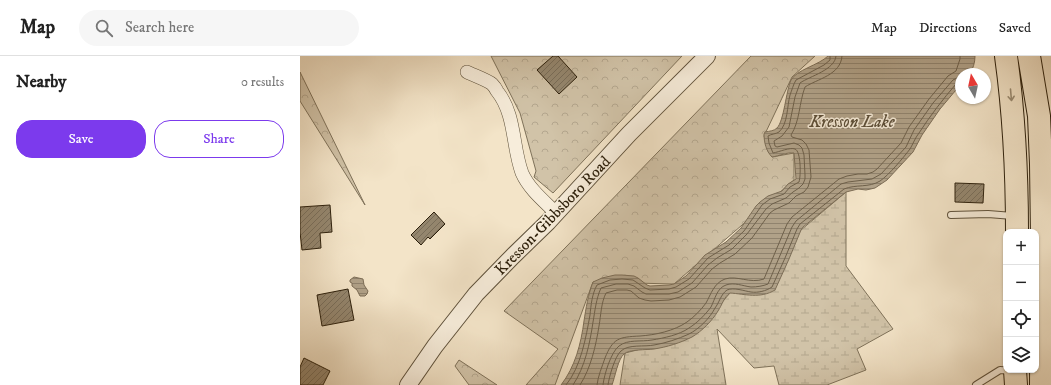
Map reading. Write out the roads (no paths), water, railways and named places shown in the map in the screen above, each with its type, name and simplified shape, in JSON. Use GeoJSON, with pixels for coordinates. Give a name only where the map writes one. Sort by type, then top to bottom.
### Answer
{"type":"FeatureCollection","features":[{"type":"Feature","properties":{"kind":"highway"},"geometry":{"type":"LineString","coordinates":[[1006,56],[1013,120],[1017,224]]}},
{"type":"Feature","properties":{"kind":"highway"},"geometry":{"type":"LineString","coordinates":[[1029,56],[1039,116],[1042,164],[1041,385]]}},
{"type":"Feature","properties":{"kind":"street","name":"Kresson-Gibbsboro Road"},"geometry":{"type":"LineString","coordinates":[[408,385],[435,346],[476,294],[556,214],[629,134],[707,56]]}},
{"type":"Feature","properties":{"kind":"street"},"geometry":{"type":"LineString","coordinates":[[467,72],[492,84],[502,97],[510,115],[517,159],[523,175],[531,188],[556,214]]}},
{"type":"Feature","properties":{"kind":"lane"},"geometry":{"type":"LineString","coordinates":[[951,215],[988,214],[1017,224]]}},
{"type":"Feature","properties":{"kind":"lane"},"geometry":{"type":"LineString","coordinates":[[976,385],[1000,370],[1015,375]]}},
{"type":"Feature","properties":{"kind":"water","name":"Kresson Lake"},"geometry":{"type":"Polygon","coordinates":[[[828,56],[975,56],[973,68],[955,68],[955,91],[940,109],[922,135],[913,152],[887,180],[875,188],[866,190],[858,189],[846,192],[803,227],[775,290],[758,295],[730,293],[710,322],[692,337],[664,347],[626,352],[620,360],[612,385],[561,385],[570,371],[577,355],[587,302],[593,282],[602,278],[622,275],[634,276],[650,286],[674,284],[686,276],[705,255],[726,242],[741,228],[760,202],[768,196],[782,191],[788,184],[796,179],[794,153],[772,157],[768,152],[764,140],[764,134],[765,132],[772,131],[777,128],[783,113],[789,85],[794,76],[828,56]]]}},
{"type":"Feature","properties":{"kind":"water"},"geometry":{"type":"Polygon","coordinates":[[[354,277],[363,279],[364,285],[368,291],[365,296],[360,296],[357,290],[352,286],[350,280],[354,277]]]}}]}
